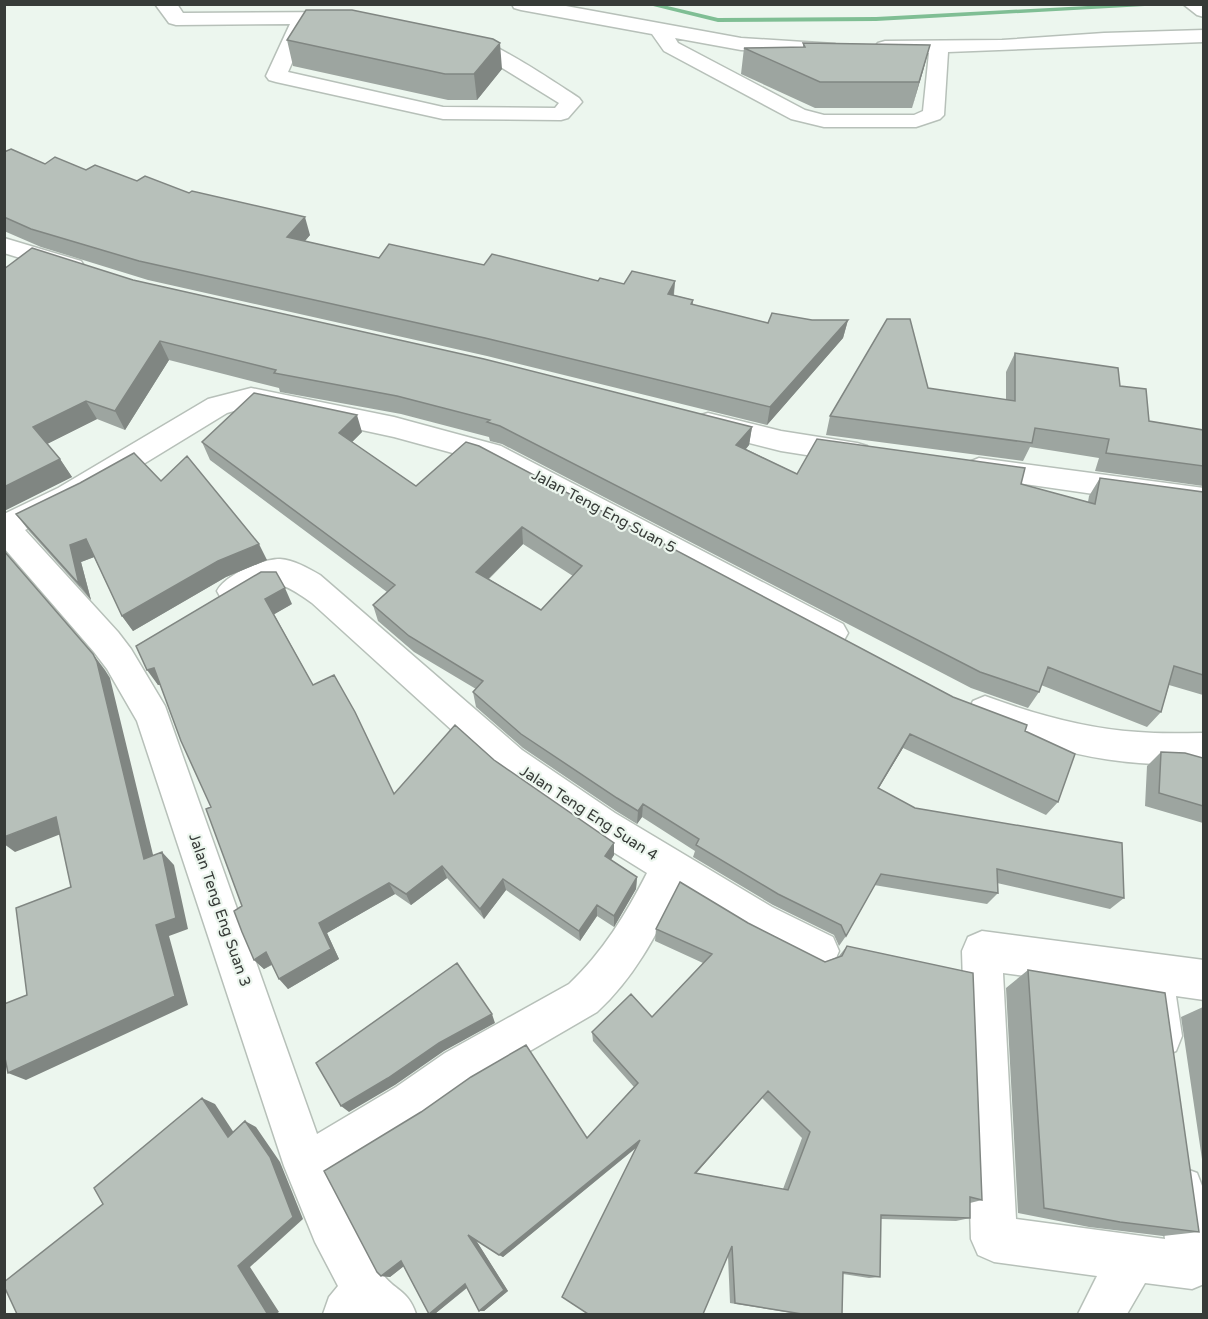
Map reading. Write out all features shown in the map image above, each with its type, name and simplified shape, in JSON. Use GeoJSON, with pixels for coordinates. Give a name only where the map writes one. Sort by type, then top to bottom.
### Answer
{"type":"FeatureCollection","features":[{"type":"Feature","properties":{"kind":"street"},"geometry":{"type":"LineString","coordinates":[[521,4],[758,46],[856,48],[1002,46],[1104,39],[1203,36]]}},
{"type":"Feature","properties":{"kind":"street"},"geometry":{"type":"LineString","coordinates":[[1192,4],[1203,11]]}},
{"type":"Feature","properties":{"kind":"street"},"geometry":{"type":"LineString","coordinates":[[170,6],[176,19],[364,19]]}},
{"type":"Feature","properties":{"kind":"street"},"geometry":{"type":"LineString","coordinates":[[302,18],[276,75],[443,113],[561,114],[572,102],[484,49],[446,33]]}},
{"type":"Feature","properties":{"kind":"street"},"geometry":{"type":"LineString","coordinates":[[660,30],[671,47],[798,115],[824,121],[916,121],[933,115],[939,47]]}},
{"type":"Feature","properties":{"kind":"street"},"geometry":{"type":"LineString","coordinates":[[4,245],[96,274]]}},
{"type":"Feature","properties":{"kind":"street","name":"Jalan Teng Eng Suan 5"},"geometry":{"type":"LineString","coordinates":[[4,527],[68,496],[218,406],[250,398],[394,427],[491,453],[853,644]]}},
{"type":"Feature","properties":{"kind":"street"},"geometry":{"type":"LineString","coordinates":[[689,418],[781,441],[879,456]]}},
{"type":"Feature","properties":{"kind":"street"},"geometry":{"type":"LineString","coordinates":[[959,466],[1203,499]]}},
{"type":"Feature","properties":{"kind":"street","name":"Jalan Teng Eng Suan 3"},"geometry":{"type":"LineString","coordinates":[[4,527],[134,651],[153,717],[306,1166],[368,1306]]}},
{"type":"Feature","properties":{"kind":"street","name":"Jalan Teng Eng Suan 4"},"geometry":{"type":"LineString","coordinates":[[208,606],[258,577],[284,571],[296,575],[323,594],[510,761],[602,825],[670,866],[636,934],[615,965],[590,992],[550,1019],[460,1068],[411,1102],[306,1166]]}},
{"type":"Feature","properties":{"kind":"street"},"geometry":{"type":"LineString","coordinates":[[958,700],[1017,723],[1076,738],[1131,747],[1203,748]]}},
{"type":"Feature","properties":{"kind":"street"},"geometry":{"type":"LineString","coordinates":[[670,866],[758,920],[819,951]]}},
{"type":"Feature","properties":{"kind":"street"},"geometry":{"type":"LineString","coordinates":[[1176,1148],[1192,1266],[994,1239],[982,951],[1203,980]]}},
{"type":"Feature","properties":{"kind":"street"},"geometry":{"type":"LineString","coordinates":[[1153,973],[1167,1078]]}},
{"type":"Feature","properties":{"kind":"street"},"geometry":{"type":"LineString","coordinates":[[1101,1314],[1134,1258]]}},
{"type":"Feature","properties":{"kind":"building"},"geometry":{"type":"Polygon","coordinates":[[[306,10],[352,10],[493,39],[500,43],[474,74],[445,74],[287,40],[306,10]]]}},
{"type":"Feature","properties":{"kind":"building"},"geometry":{"type":"Polygon","coordinates":[[[803,43],[930,45],[919,82],[820,82],[744,48],[805,47],[803,43]]]}},
{"type":"Feature","properties":{"kind":"building"},"geometry":{"type":"Polygon","coordinates":[[[11,149],[45,164],[55,157],[86,170],[95,165],[137,181],[145,176],[189,193],[192,191],[305,217],[287,237],[379,258],[389,244],[484,265],[492,254],[598,281],[600,278],[624,284],[632,271],[675,281],[668,294],[693,300],[691,304],[768,323],[772,313],[812,320],[848,320],[770,407],[485,338],[139,261],[31,229],[4,217],[4,152],[11,149]]]}},
{"type":"Feature","properties":{"kind":"building"},"geometry":{"type":"Polygon","coordinates":[[[32,248],[133,280],[484,359],[752,427],[736,445],[797,474],[817,439],[1025,468],[1021,484],[1095,504],[1100,478],[1203,492],[1203,675],[1174,666],[1161,712],[1048,667],[1039,692],[980,672],[500,426],[487,422],[490,420],[397,396],[274,373],[276,370],[160,341],[115,411],[86,401],[33,427],[60,459],[4,487],[4,269],[32,248]]]}},
{"type":"Feature","properties":{"kind":"building"},"geometry":{"type":"Polygon","coordinates":[[[887,319],[910,319],[928,388],[1015,401],[1015,353],[1118,368],[1120,386],[1146,389],[1149,421],[1203,430],[1203,466],[1106,453],[1109,439],[1035,428],[1032,443],[830,416],[887,319]]]}},
{"type":"Feature","properties":{"kind":"building"},"geometry":{"type":"Polygon","coordinates":[[[254,393],[357,415],[339,433],[416,486],[466,442],[479,446],[953,697],[1027,725],[1025,731],[1075,754],[1058,802],[910,734],[878,788],[915,808],[1122,843],[1124,898],[997,869],[998,893],[881,874],[846,936],[841,925],[778,894],[696,845],[699,839],[643,804],[638,811],[521,734],[473,692],[483,681],[409,636],[373,605],[395,585],[202,442],[254,393]],[[522,527],[476,572],[541,610],[582,566],[522,527]]]}},
{"type":"Feature","properties":{"kind":"building"},"geometry":{"type":"Polygon","coordinates":[[[134,453],[161,481],[187,456],[259,544],[218,561],[122,616],[86,539],[70,545],[79,584],[16,514],[80,483],[134,453]]]}},
{"type":"Feature","properties":{"kind":"building"},"geometry":{"type":"Polygon","coordinates":[[[4,551],[93,654],[97,662],[144,859],[162,852],[176,918],[156,925],[175,996],[8,1073],[4,1053],[4,1004],[27,995],[16,908],[71,887],[56,817],[4,837],[4,551]]]}},
{"type":"Feature","properties":{"kind":"building"},"geometry":{"type":"Polygon","coordinates":[[[261,572],[276,572],[285,588],[265,599],[313,685],[334,675],[355,712],[394,794],[455,725],[494,760],[614,843],[605,856],[637,877],[614,916],[597,905],[579,931],[503,879],[480,909],[442,866],[406,894],[389,883],[319,923],[331,949],[279,979],[266,952],[254,960],[234,911],[242,906],[206,809],[211,807],[181,741],[154,668],[147,670],[136,646],[261,572]]]}},
{"type":"Feature","properties":{"kind":"building"},"geometry":{"type":"Polygon","coordinates":[[[1161,752],[1185,753],[1203,758],[1203,806],[1159,793],[1161,752]]]}},
{"type":"Feature","properties":{"kind":"building"},"geometry":{"type":"Polygon","coordinates":[[[680,882],[748,923],[825,962],[842,956],[847,946],[973,973],[982,1200],[970,1197],[970,1218],[881,1215],[880,1277],[843,1272],[842,1314],[802,1314],[735,1303],[732,1246],[703,1314],[588,1314],[562,1297],[640,1140],[499,1255],[468,1235],[504,1290],[479,1311],[465,1284],[429,1314],[401,1261],[381,1276],[377,1272],[324,1171],[421,1112],[471,1077],[526,1045],[587,1138],[638,1083],[592,1032],[631,994],[652,1017],[712,954],[656,929],[680,882]],[[768,1091],[695,1173],[788,1190],[810,1132],[768,1091]]]}},
{"type":"Feature","properties":{"kind":"building"},"geometry":{"type":"Polygon","coordinates":[[[457,963],[492,1014],[439,1043],[388,1078],[341,1106],[316,1063],[457,963]]]}},
{"type":"Feature","properties":{"kind":"building"},"geometry":{"type":"Polygon","coordinates":[[[1028,970],[1165,993],[1199,1232],[1120,1222],[1044,1208],[1028,970]]]}},
{"type":"Feature","properties":{"kind":"building"},"geometry":{"type":"Polygon","coordinates":[[[202,1098],[228,1137],[245,1121],[270,1157],[293,1217],[238,1266],[267,1313],[17,1314],[4,1282],[103,1204],[94,1188],[202,1098]]]}},
{"type":"Feature","properties":{"kind":"waterway"},"geometry":{"type":"LineString","coordinates":[[648,4],[718,20],[876,19],[1177,4]]}}]}
